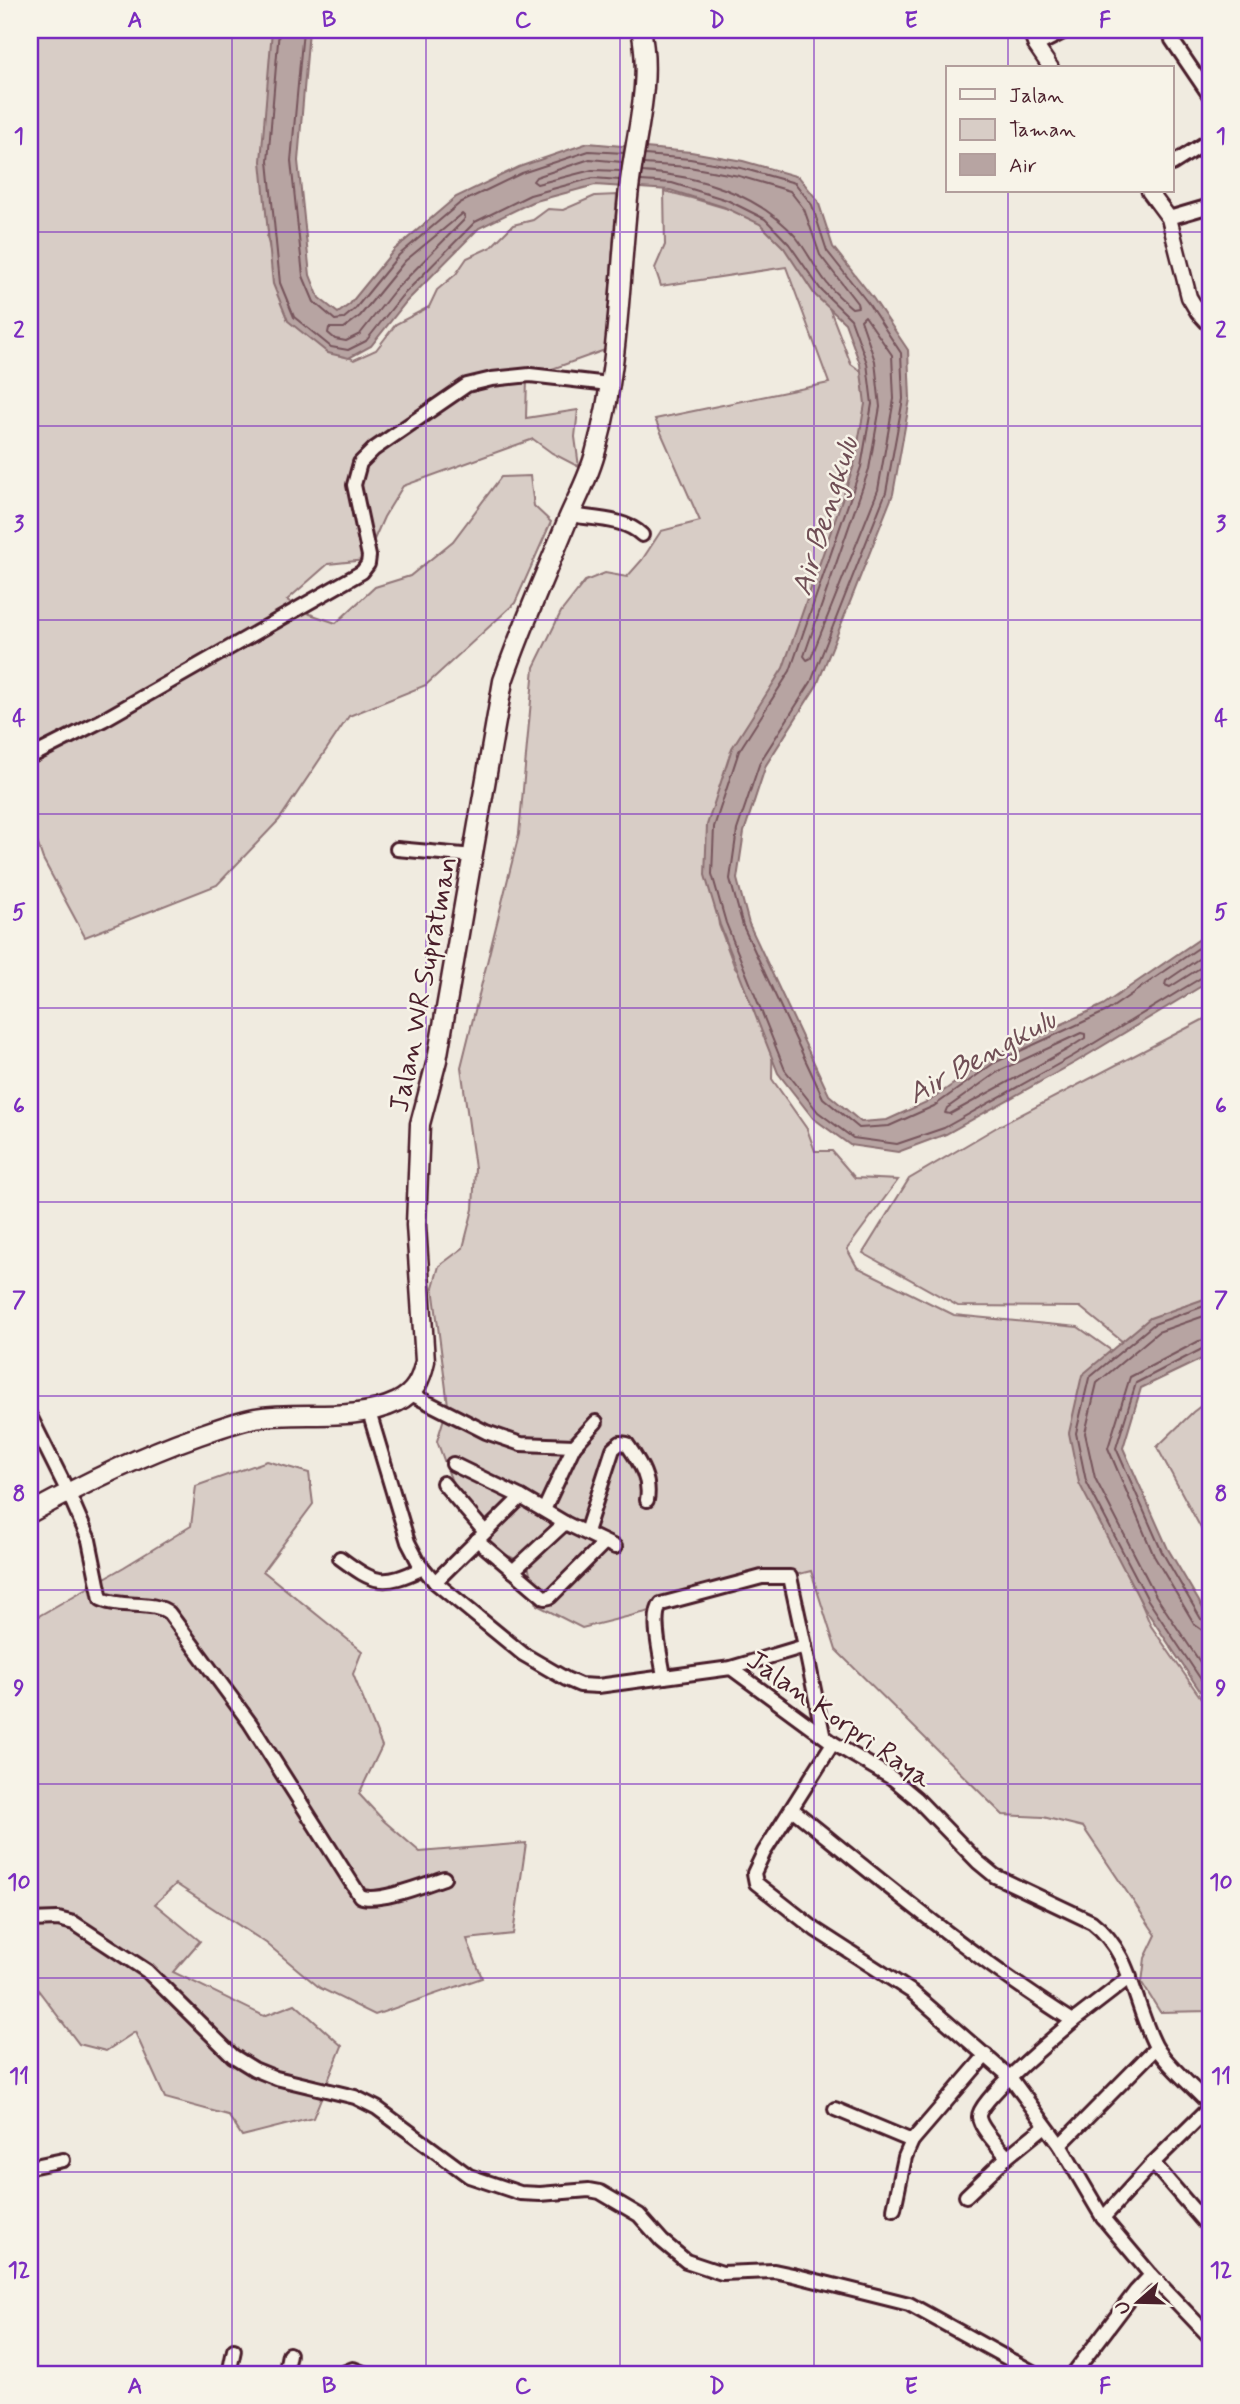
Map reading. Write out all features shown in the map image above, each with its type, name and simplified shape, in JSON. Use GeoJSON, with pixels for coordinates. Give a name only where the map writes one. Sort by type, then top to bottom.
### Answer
{"type":"FeatureCollection","features":[{"type":"Feature","properties":{"kind":"highway","name":"Jalan WR Supratman"},"geometry":{"type":"LineString","coordinates":[[411,1394],[422,1375],[425,1361],[416,1225],[420,1124],[437,1060],[503,681],[597,450],[618,327],[628,197],[641,109],[644,70],[641,30]]}},
{"type":"Feature","properties":{"kind":"highway"},"geometry":{"type":"LineString","coordinates":[[30,1513],[145,1455],[227,1425],[278,1415],[369,1412],[411,1394]]}},
{"type":"Feature","properties":{"kind":"main road"},"geometry":{"type":"LineString","coordinates":[[1030,30],[1035,46],[1050,66]]}},
{"type":"Feature","properties":{"kind":"main road"},"geometry":{"type":"LineString","coordinates":[[1150,192],[1169,218],[1189,297],[1198,312],[1210,324]]}},
{"type":"Feature","properties":{"kind":"street"},"geometry":{"type":"LineString","coordinates":[[1035,46],[1067,30]]}},
{"type":"Feature","properties":{"kind":"street"},"geometry":{"type":"LineString","coordinates":[[1170,30],[1172,40],[1210,96]]}},
{"type":"Feature","properties":{"kind":"street"},"geometry":{"type":"LineString","coordinates":[[1174,163],[1210,140]]}},
{"type":"Feature","properties":{"kind":"street"},"geometry":{"type":"LineString","coordinates":[[1169,218],[1210,206]]}},
{"type":"Feature","properties":{"kind":"street"},"geometry":{"type":"LineString","coordinates":[[30,757],[103,720],[362,572],[368,564],[369,556],[354,485],[360,463],[374,449],[467,385],[530,375],[609,384]]}},
{"type":"Feature","properties":{"kind":"street"},"geometry":{"type":"LineString","coordinates":[[570,515],[616,522],[634,528],[642,536]]}},
{"type":"Feature","properties":{"kind":"street"},"geometry":{"type":"LineString","coordinates":[[397,849],[474,856]]}},
{"type":"Feature","properties":{"kind":"street"},"geometry":{"type":"LineString","coordinates":[[411,1394],[486,1433],[521,1444],[574,1446]]}},
{"type":"Feature","properties":{"kind":"street","name":"Jalan Korpri Raya"},"geometry":{"type":"LineString","coordinates":[[369,1412],[408,1542],[435,1582],[523,1654],[580,1685],[598,1686],[731,1668],[833,1743],[892,1778],[995,1876],[1091,1922],[1105,1932],[1115,1945],[1130,1977],[1156,2048],[1210,2106]]}},
{"type":"Feature","properties":{"kind":"street"},"geometry":{"type":"LineString","coordinates":[[30,1416],[89,1540],[101,1599],[133,1606],[164,1608],[169,1613],[250,1723],[360,1896],[366,1899],[394,1894],[444,1878]]}},
{"type":"Feature","properties":{"kind":"street"},"geometry":{"type":"LineString","coordinates":[[544,1510],[574,1446],[596,1422]]}},
{"type":"Feature","properties":{"kind":"street"},"geometry":{"type":"LineString","coordinates":[[586,1532],[613,1449],[620,1443],[627,1444],[646,1474],[649,1489],[647,1500]]}},
{"type":"Feature","properties":{"kind":"street"},"geometry":{"type":"LineString","coordinates":[[443,1483],[481,1536],[543,1597],[547,1598],[610,1545],[453,1464]]}},
{"type":"Feature","properties":{"kind":"street"},"geometry":{"type":"LineString","coordinates":[[435,1582],[521,1497]]}},
{"type":"Feature","properties":{"kind":"street"},"geometry":{"type":"LineString","coordinates":[[513,1570],[565,1523]]}},
{"type":"Feature","properties":{"kind":"street"},"geometry":{"type":"LineString","coordinates":[[340,1558],[362,1574],[386,1582],[423,1567]]}},
{"type":"Feature","properties":{"kind":"street"},"geometry":{"type":"LineString","coordinates":[[664,1677],[656,1619],[660,1604],[762,1577],[790,1577],[822,1734]]}},
{"type":"Feature","properties":{"kind":"street"},"geometry":{"type":"LineString","coordinates":[[731,1668],[805,1646]]}},
{"type":"Feature","properties":{"kind":"street"},"geometry":{"type":"LineString","coordinates":[[833,1743],[756,1866],[754,1878],[757,1883],[816,1930],[912,1992],[1010,2077],[1060,2145],[1103,2218],[1151,2275],[1210,2337]]}},
{"type":"Feature","properties":{"kind":"street"},"geometry":{"type":"LineString","coordinates":[[792,1809],[944,1931],[1073,2021]]}},
{"type":"Feature","properties":{"kind":"street"},"geometry":{"type":"LineString","coordinates":[[30,1920],[58,1919],[74,1923],[147,1971],[233,2056],[276,2078],[355,2097],[377,2108],[469,2176],[520,2193],[589,2190],[600,2192],[645,2220],[662,2241],[685,2261],[722,2273],[774,2272],[793,2275],[909,2304],[1036,2374]]}},
{"type":"Feature","properties":{"kind":"street"},"geometry":{"type":"LineString","coordinates":[[1007,2157],[981,2123],[979,2108],[1073,2021],[1130,1977]]}},
{"type":"Feature","properties":{"kind":"street"},"geometry":{"type":"LineString","coordinates":[[1060,2145],[1156,2048]]}},
{"type":"Feature","properties":{"kind":"street"},"geometry":{"type":"LineString","coordinates":[[894,2209],[905,2157],[912,2141],[986,2055]]}},
{"type":"Feature","properties":{"kind":"street"},"geometry":{"type":"LineString","coordinates":[[1103,2218],[1153,2162],[1210,2106]]}},
{"type":"Feature","properties":{"kind":"street"},"geometry":{"type":"LineString","coordinates":[[835,2109],[912,2141]]}},
{"type":"Feature","properties":{"kind":"street"},"geometry":{"type":"LineString","coordinates":[[966,2196],[1045,2126]]}},
{"type":"Feature","properties":{"kind":"street"},"geometry":{"type":"LineString","coordinates":[[30,2167],[63,2160]]}},
{"type":"Feature","properties":{"kind":"street"},"geometry":{"type":"LineString","coordinates":[[1153,2162],[1210,2228]]}},
{"type":"Feature","properties":{"kind":"street"},"geometry":{"type":"LineString","coordinates":[[1073,2374],[1151,2275]]}},
{"type":"Feature","properties":{"kind":"street"},"geometry":{"type":"LineString","coordinates":[[229,2374],[234,2350]]}},
{"type":"Feature","properties":{"kind":"street"},"geometry":{"type":"LineString","coordinates":[[285,2374],[289,2354]]}},
{"type":"Feature","properties":{"kind":"street"},"geometry":{"type":"LineString","coordinates":[[341,2374],[354,2370],[366,2374]]}},
{"type":"Feature","properties":{"kind":"green space"},"geometry":{"type":"Polygon","coordinates":[[[30,30],[286,30],[274,217],[267,237],[282,297],[328,345],[354,360],[376,350],[396,324],[429,307],[437,290],[456,274],[467,258],[491,247],[513,225],[533,220],[548,209],[563,210],[595,196],[617,195],[605,350],[527,378],[526,418],[578,410],[575,437],[579,467],[533,439],[403,486],[384,517],[365,560],[328,564],[287,600],[310,614],[336,623],[375,587],[410,576],[453,541],[501,477],[530,476],[534,506],[551,522],[515,603],[426,685],[349,716],[279,820],[217,885],[85,937],[43,859],[30,821],[30,30]]]}},
{"type":"Feature","properties":{"kind":"green space"},"geometry":{"type":"Polygon","coordinates":[[[664,191],[769,219],[827,302],[851,364],[878,384],[872,430],[715,893],[719,925],[735,968],[773,1016],[772,1079],[807,1129],[815,1151],[832,1151],[855,1178],[898,1180],[847,1249],[857,1267],[954,1315],[1078,1327],[1119,1356],[1087,1476],[1151,1626],[1210,1711],[1210,2011],[1160,2012],[1142,1983],[1145,1958],[1156,1935],[1083,1827],[1043,1817],[1003,1815],[836,1650],[811,1571],[582,1628],[537,1605],[528,1565],[485,1545],[452,1482],[437,1441],[448,1405],[433,1287],[439,1266],[463,1248],[473,1209],[475,1168],[461,1067],[519,834],[534,667],[561,612],[585,581],[605,573],[627,577],[661,531],[700,521],[655,419],[829,383],[786,267],[661,286],[655,268],[665,245],[664,191]]]}},
{"type":"Feature","properties":{"kind":"green space"},"geometry":{"type":"Polygon","coordinates":[[[1210,1016],[1210,1305],[1123,1342],[1080,1307],[958,1306],[863,1253],[909,1179],[997,1127],[1210,1016]]]}},
{"type":"Feature","properties":{"kind":"green space"},"geometry":{"type":"Polygon","coordinates":[[[1210,1399],[1210,1545],[1157,1447],[1210,1399]]]}},
{"type":"Feature","properties":{"kind":"green space"},"geometry":{"type":"Polygon","coordinates":[[[267,1461],[309,1473],[313,1504],[263,1571],[362,1651],[353,1674],[382,1746],[359,1794],[384,1821],[420,1852],[526,1843],[513,1934],[467,1939],[482,1978],[375,2015],[320,1988],[266,1943],[176,1884],[155,1904],[200,1941],[173,1972],[264,2016],[295,2004],[342,2046],[313,2118],[242,2136],[228,2115],[165,2098],[135,2032],[106,2051],[79,2044],[30,1982],[30,1621],[191,1526],[196,1486],[267,1461]]]}},
{"type":"Feature","properties":{"kind":"water"},"geometry":{"type":"Polygon","coordinates":[[[272,30],[309,30],[298,161],[310,275],[319,298],[338,313],[350,304],[394,250],[456,197],[519,167],[588,143],[691,152],[743,161],[799,177],[818,201],[833,247],[873,298],[908,350],[910,399],[893,494],[817,685],[766,765],[744,832],[737,879],[749,924],[829,1095],[861,1122],[887,1120],[931,1100],[991,1057],[1103,1005],[1210,932],[1210,981],[1076,1062],[946,1134],[898,1152],[850,1145],[813,1118],[778,1073],[720,925],[705,875],[707,825],[732,748],[783,668],[854,465],[865,404],[860,364],[845,323],[815,295],[784,248],[760,224],[724,207],[670,190],[595,185],[532,202],[479,228],[406,302],[371,346],[349,358],[328,353],[288,321],[273,284],[261,161],[272,30]]]}},
{"type":"Feature","properties":{"kind":"water"},"geometry":{"type":"Polygon","coordinates":[[[1210,1297],[1210,1355],[1141,1388],[1123,1448],[1168,1549],[1210,1620],[1210,1706],[1142,1604],[1079,1483],[1069,1433],[1082,1375],[1150,1318],[1210,1297]]]}},
{"type":"Feature","properties":{"kind":"water label","name":"Air Bengkulu"},"geometry":{"type":"Point","coordinates":[824,516]}},
{"type":"Feature","properties":{"kind":"water label","name":"Air Bengkulu"},"geometry":{"type":"Point","coordinates":[981,1056]}}]}
